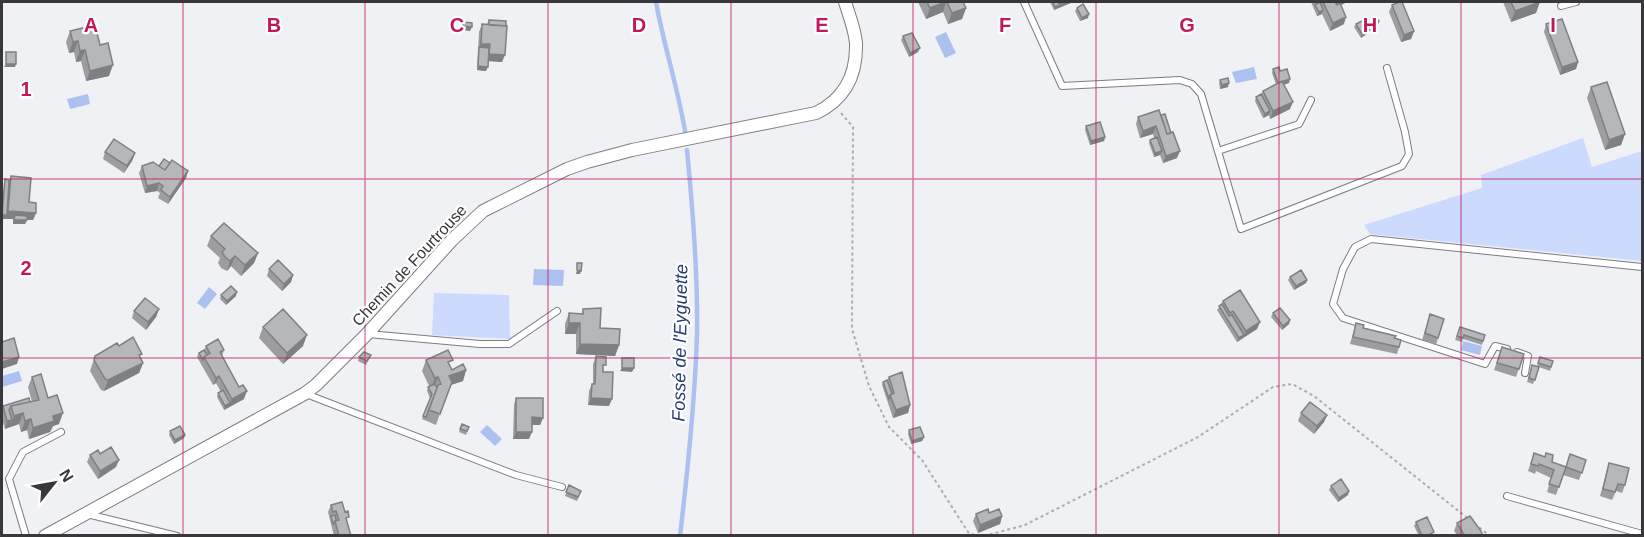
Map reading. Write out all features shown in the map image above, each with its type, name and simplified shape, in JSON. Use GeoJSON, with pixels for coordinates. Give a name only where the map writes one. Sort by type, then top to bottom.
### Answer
{"type":"FeatureCollection","features":[{"type":"Feature","properties":{"kind":"street"},"geometry":{"type":"LineString","coordinates":[[831,106],[843,95],[852,75],[856,43],[845,2]]}},
{"type":"Feature","properties":{"kind":"street","name":"Chemin de Fourtrouse"},"geometry":{"type":"LineString","coordinates":[[45,536],[304,394],[367,334],[452,240],[483,211],[567,169],[632,150],[816,113],[831,106]]}},
{"type":"Feature","properties":{"kind":"lane"},"geometry":{"type":"LineString","coordinates":[[1024,2],[1062,86],[1180,80],[1192,84],[1201,94],[1241,228],[1402,166],[1409,154],[1387,68]]}},
{"type":"Feature","properties":{"kind":"lane"},"geometry":{"type":"LineString","coordinates":[[1561,6],[1576,2]]}},
{"type":"Feature","properties":{"kind":"lane"},"geometry":{"type":"LineString","coordinates":[[1218,152],[1299,124],[1311,100]]}},
{"type":"Feature","properties":{"kind":"lane"},"geometry":{"type":"LineString","coordinates":[[1525,373],[1528,356],[1513,350],[1494,346],[1485,364],[1343,318],[1333,304],[1343,268],[1355,248],[1371,239],[1642,267]]}},
{"type":"Feature","properties":{"kind":"lane"},"geometry":{"type":"LineString","coordinates":[[367,334],[509,345],[557,311]]}},
{"type":"Feature","properties":{"kind":"lane"},"geometry":{"type":"LineString","coordinates":[[304,394],[516,476],[562,487]]}},
{"type":"Feature","properties":{"kind":"lane"},"geometry":{"type":"LineString","coordinates":[[26,536],[9,479],[23,452],[61,432]]}},
{"type":"Feature","properties":{"kind":"lane"},"geometry":{"type":"LineString","coordinates":[[1507,496],[1642,534]]}},
{"type":"Feature","properties":{"kind":"lane"},"geometry":{"type":"LineString","coordinates":[[86,514],[177,536]]}},
{"type":"Feature","properties":{"kind":"path"},"geometry":{"type":"LineString","coordinates":[[831,106],[846,117],[853,127],[852,329],[869,386],[889,427],[922,460],[968,532],[976,536]]}},
{"type":"Feature","properties":{"kind":"path"},"geometry":{"type":"LineString","coordinates":[[984,536],[1025,525],[1198,437],[1273,387],[1292,384],[1314,396],[1491,536]]}},
{"type":"Feature","properties":{"kind":"shaded area"},"geometry":{"type":"Polygon","coordinates":[[[946,32],[956,53],[945,58],[935,37],[946,32]]]}},
{"type":"Feature","properties":{"kind":"shaded area"},"geometry":{"type":"Polygon","coordinates":[[[1254,67],[1257,79],[1236,83],[1232,72],[1254,67]]]}},
{"type":"Feature","properties":{"kind":"shaded area"},"geometry":{"type":"Polygon","coordinates":[[[88,94],[90,104],[70,109],[67,99],[88,94]]]}},
{"type":"Feature","properties":{"kind":"shaded area"},"geometry":{"type":"Polygon","coordinates":[[[1583,138],[1592,167],[1642,151],[1642,261],[1370,234],[1364,225],[1482,188],[1481,175],[1583,138]]]}},
{"type":"Feature","properties":{"kind":"shaded area"},"geometry":{"type":"Polygon","coordinates":[[[534,269],[564,270],[563,286],[533,285],[534,269]]]}},
{"type":"Feature","properties":{"kind":"shaded area"},"geometry":{"type":"Polygon","coordinates":[[[209,287],[217,294],[205,309],[197,303],[209,287]]]}},
{"type":"Feature","properties":{"kind":"shaded area"},"geometry":{"type":"Polygon","coordinates":[[[434,293],[509,295],[510,339],[432,335],[434,293]]]}},
{"type":"Feature","properties":{"kind":"shaded area"},"geometry":{"type":"Polygon","coordinates":[[[1463,341],[1482,346],[1480,355],[1461,350],[1463,341]]]}},
{"type":"Feature","properties":{"kind":"shaded area"},"geometry":{"type":"Polygon","coordinates":[[[19,371],[22,381],[2,387],[2,376],[19,371]]]}},
{"type":"Feature","properties":{"kind":"shaded area"},"geometry":{"type":"Polygon","coordinates":[[[487,425],[502,439],[495,446],[480,432],[487,425]]]}},
{"type":"Feature","properties":{"kind":"building"},"geometry":{"type":"Polygon","coordinates":[[[927,2],[945,2],[930,8],[927,2]]]}},
{"type":"Feature","properties":{"kind":"building"},"geometry":{"type":"Polygon","coordinates":[[[947,2],[963,2],[966,8],[952,13],[947,2]]]}},
{"type":"Feature","properties":{"kind":"building"},"geometry":{"type":"Polygon","coordinates":[[[1320,2],[1323,10],[1319,12],[1315,5],[1320,2]]]}},
{"type":"Feature","properties":{"kind":"building"},"geometry":{"type":"Polygon","coordinates":[[[1323,2],[1335,2],[1337,5],[1340,3],[1346,17],[1333,23],[1323,2]]]}},
{"type":"Feature","properties":{"kind":"building"},"geometry":{"type":"Polygon","coordinates":[[[1402,2],[1414,31],[1404,35],[1392,5],[1402,2]]]}},
{"type":"Feature","properties":{"kind":"building"},"geometry":{"type":"Polygon","coordinates":[[[1511,2],[1540,2],[1515,11],[1511,2]]]}},
{"type":"Feature","properties":{"kind":"building"},"geometry":{"type":"Polygon","coordinates":[[[1083,4],[1089,14],[1082,18],[1077,8],[1083,4]]]}},
{"type":"Feature","properties":{"kind":"building"},"geometry":{"type":"Polygon","coordinates":[[[1376,17],[1379,21],[1374,25],[1372,20],[1376,17]]]}},
{"type":"Feature","properties":{"kind":"building"},"geometry":{"type":"Polygon","coordinates":[[[1562,19],[1578,62],[1562,67],[1546,24],[1562,19]]]}},
{"type":"Feature","properties":{"kind":"building"},"geometry":{"type":"Polygon","coordinates":[[[489,20],[506,21],[506,26],[489,25],[489,20]]]}},
{"type":"Feature","properties":{"kind":"building"},"geometry":{"type":"Polygon","coordinates":[[[1362,21],[1370,30],[1362,34],[1356,24],[1362,21]]]}},
{"type":"Feature","properties":{"kind":"building"},"geometry":{"type":"Polygon","coordinates":[[[463,22],[472,23],[472,27],[463,26],[463,22]]]}},
{"type":"Feature","properties":{"kind":"building"},"geometry":{"type":"Polygon","coordinates":[[[482,24],[507,26],[505,55],[489,54],[490,44],[481,44],[482,24]]]}},
{"type":"Feature","properties":{"kind":"building"},"geometry":{"type":"Polygon","coordinates":[[[95,25],[100,45],[108,43],[113,65],[90,71],[85,50],[80,51],[78,41],[73,42],[70,31],[95,25]]]}},
{"type":"Feature","properties":{"kind":"building"},"geometry":{"type":"Polygon","coordinates":[[[912,33],[920,48],[910,53],[903,36],[912,33]]]}},
{"type":"Feature","properties":{"kind":"building"},"geometry":{"type":"Polygon","coordinates":[[[479,47],[489,48],[488,67],[478,66],[479,47]]]}},
{"type":"Feature","properties":{"kind":"building"},"geometry":{"type":"Polygon","coordinates":[[[6,52],[16,52],[16,64],[6,64],[6,52]]]}},
{"type":"Feature","properties":{"kind":"building"},"geometry":{"type":"Polygon","coordinates":[[[1279,67],[1280,71],[1287,69],[1290,79],[1278,83],[1273,69],[1279,67]]]}},
{"type":"Feature","properties":{"kind":"building"},"geometry":{"type":"Polygon","coordinates":[[[1228,78],[1229,83],[1222,85],[1220,80],[1228,78]]]}},
{"type":"Feature","properties":{"kind":"building"},"geometry":{"type":"Polygon","coordinates":[[[1282,81],[1293,102],[1273,111],[1263,91],[1282,81]]]}},
{"type":"Feature","properties":{"kind":"building"},"geometry":{"type":"Polygon","coordinates":[[[1607,82],[1625,134],[1609,140],[1591,87],[1607,82]]]}},
{"type":"Feature","properties":{"kind":"building"},"geometry":{"type":"Polygon","coordinates":[[[1261,94],[1270,111],[1265,114],[1256,97],[1261,94]]]}},
{"type":"Feature","properties":{"kind":"building"},"geometry":{"type":"Polygon","coordinates":[[[1159,110],[1167,134],[1173,132],[1180,151],[1166,156],[1156,126],[1143,131],[1138,117],[1159,110]]]}},
{"type":"Feature","properties":{"kind":"building"},"geometry":{"type":"Polygon","coordinates":[[[1165,114],[1171,133],[1167,134],[1161,115],[1165,114]]]}},
{"type":"Feature","properties":{"kind":"building"},"geometry":{"type":"Polygon","coordinates":[[[1100,122],[1105,137],[1091,141],[1086,126],[1100,122]]]}},
{"type":"Feature","properties":{"kind":"building"},"geometry":{"type":"Polygon","coordinates":[[[1157,137],[1162,151],[1155,153],[1150,140],[1157,137]]]}},
{"type":"Feature","properties":{"kind":"building"},"geometry":{"type":"Polygon","coordinates":[[[114,139],[135,153],[127,166],[105,152],[114,139]]]}},
{"type":"Feature","properties":{"kind":"building"},"geometry":{"type":"Polygon","coordinates":[[[164,159],[170,163],[165,170],[159,166],[164,159]]]}},
{"type":"Feature","properties":{"kind":"building"},"geometry":{"type":"Polygon","coordinates":[[[172,160],[188,171],[170,197],[161,190],[163,186],[159,183],[147,186],[142,166],[153,162],[165,170],[172,160]]]}},
{"type":"Feature","properties":{"kind":"building"},"geometry":{"type":"Polygon","coordinates":[[[11,176],[31,178],[29,202],[36,203],[36,213],[8,211],[11,176]]]}},
{"type":"Feature","properties":{"kind":"building"},"geometry":{"type":"Polygon","coordinates":[[[5,179],[9,180],[7,215],[2,215],[5,179]]]}},
{"type":"Feature","properties":{"kind":"building"},"geometry":{"type":"Polygon","coordinates":[[[15,215],[27,216],[27,220],[14,220],[15,215]]]}},
{"type":"Feature","properties":{"kind":"building"},"geometry":{"type":"Polygon","coordinates":[[[224,223],[258,253],[245,265],[235,256],[230,261],[225,257],[222,252],[225,249],[211,236],[224,223]]]}},
{"type":"Feature","properties":{"kind":"building"},"geometry":{"type":"Polygon","coordinates":[[[278,260],[293,275],[284,284],[269,269],[278,260]]]}},
{"type":"Feature","properties":{"kind":"building"},"geometry":{"type":"Polygon","coordinates":[[[577,263],[582,263],[581,271],[577,270],[577,263]]]}},
{"type":"Feature","properties":{"kind":"building"},"geometry":{"type":"Polygon","coordinates":[[[1301,270],[1307,280],[1296,286],[1290,277],[1301,270]]]}},
{"type":"Feature","properties":{"kind":"building"},"geometry":{"type":"Polygon","coordinates":[[[231,286],[237,292],[227,301],[221,295],[231,286]]]}},
{"type":"Feature","properties":{"kind":"building"},"geometry":{"type":"Polygon","coordinates":[[[1240,290],[1260,322],[1246,331],[1233,311],[1230,313],[1223,301],[1240,290]]]}},
{"type":"Feature","properties":{"kind":"building"},"geometry":{"type":"Polygon","coordinates":[[[145,298],[159,309],[148,322],[134,311],[145,298]]]}},
{"type":"Feature","properties":{"kind":"building"},"geometry":{"type":"Polygon","coordinates":[[[1222,304],[1244,335],[1239,338],[1219,306],[1222,304]]]}},
{"type":"Feature","properties":{"kind":"building"},"geometry":{"type":"Polygon","coordinates":[[[601,308],[600,328],[620,329],[619,345],[580,344],[580,323],[569,323],[569,313],[583,314],[583,309],[601,308]]]}},
{"type":"Feature","properties":{"kind":"building"},"geometry":{"type":"Polygon","coordinates":[[[1280,308],[1290,320],[1283,326],[1273,313],[1280,308]]]}},
{"type":"Feature","properties":{"kind":"building"},"geometry":{"type":"Polygon","coordinates":[[[283,309],[307,335],[287,353],[263,327],[283,309]]]}},
{"type":"Feature","properties":{"kind":"building"},"geometry":{"type":"Polygon","coordinates":[[[1430,314],[1444,319],[1438,338],[1425,333],[1430,314]]]}},
{"type":"Feature","properties":{"kind":"building"},"geometry":{"type":"Polygon","coordinates":[[[1356,323],[1364,325],[1363,328],[1396,336],[1394,338],[1401,340],[1399,347],[1353,337],[1356,323]]]}},
{"type":"Feature","properties":{"kind":"building"},"geometry":{"type":"Polygon","coordinates":[[[1460,327],[1485,335],[1483,341],[1464,335],[1463,338],[1457,336],[1460,327]]]}},
{"type":"Feature","properties":{"kind":"building"},"geometry":{"type":"Polygon","coordinates":[[[133,337],[142,354],[139,355],[143,363],[108,380],[105,379],[94,360],[95,356],[133,337]]]}},
{"type":"Feature","properties":{"kind":"building"},"geometry":{"type":"Polygon","coordinates":[[[14,338],[19,357],[2,362],[2,342],[14,338]]]}},
{"type":"Feature","properties":{"kind":"building"},"geometry":{"type":"Polygon","coordinates":[[[218,339],[224,350],[220,352],[239,387],[243,385],[247,391],[232,399],[219,376],[216,378],[204,357],[210,353],[206,346],[218,339]]]}},
{"type":"Feature","properties":{"kind":"building"},"geometry":{"type":"Polygon","coordinates":[[[1502,347],[1524,354],[1519,369],[1497,363],[1502,347]]]}},
{"type":"Feature","properties":{"kind":"building"},"geometry":{"type":"Polygon","coordinates":[[[204,350],[207,355],[203,360],[199,353],[204,350]]]}},
{"type":"Feature","properties":{"kind":"building"},"geometry":{"type":"Polygon","coordinates":[[[448,350],[453,360],[448,362],[452,370],[463,364],[466,370],[449,376],[452,382],[440,414],[429,410],[438,385],[441,384],[438,377],[435,378],[426,360],[448,350]]]}},
{"type":"Feature","properties":{"kind":"building"},"geometry":{"type":"Polygon","coordinates":[[[364,352],[371,355],[367,361],[359,357],[364,352]]]}},
{"type":"Feature","properties":{"kind":"building"},"geometry":{"type":"Polygon","coordinates":[[[596,356],[606,357],[603,372],[613,372],[612,399],[591,398],[592,384],[595,384],[596,356]]]}},
{"type":"Feature","properties":{"kind":"building"},"geometry":{"type":"Polygon","coordinates":[[[1540,357],[1553,361],[1551,367],[1538,363],[1540,357]]]}},
{"type":"Feature","properties":{"kind":"building"},"geometry":{"type":"Polygon","coordinates":[[[622,358],[634,358],[634,368],[622,368],[622,358]]]}},
{"type":"Feature","properties":{"kind":"building"},"geometry":{"type":"Polygon","coordinates":[[[1532,365],[1539,367],[1535,380],[1529,378],[1532,365]]]}},
{"type":"Feature","properties":{"kind":"building"},"geometry":{"type":"Polygon","coordinates":[[[902,372],[910,405],[896,410],[890,395],[894,393],[889,377],[902,372]]]}},
{"type":"Feature","properties":{"kind":"building"},"geometry":{"type":"Polygon","coordinates":[[[41,374],[48,398],[57,395],[63,413],[53,416],[54,421],[33,428],[31,419],[25,421],[23,413],[14,416],[11,406],[39,400],[32,377],[41,374]]]}},
{"type":"Feature","properties":{"kind":"building"},"geometry":{"type":"Polygon","coordinates":[[[887,380],[892,394],[889,399],[883,382],[887,380]]]}},
{"type":"Feature","properties":{"kind":"building"},"geometry":{"type":"Polygon","coordinates":[[[435,384],[437,388],[426,417],[423,416],[432,394],[428,387],[435,384]]]}},
{"type":"Feature","properties":{"kind":"building"},"geometry":{"type":"Polygon","coordinates":[[[223,390],[230,403],[225,406],[218,393],[223,390]]]}},
{"type":"Feature","properties":{"kind":"building"},"geometry":{"type":"Polygon","coordinates":[[[29,398],[30,402],[11,406],[9,410],[12,420],[7,421],[3,406],[29,398]]]}},
{"type":"Feature","properties":{"kind":"building"},"geometry":{"type":"Polygon","coordinates":[[[516,398],[543,398],[543,418],[532,417],[532,432],[516,432],[516,398]]]}},
{"type":"Feature","properties":{"kind":"building"},"geometry":{"type":"Polygon","coordinates":[[[1310,402],[1327,415],[1317,426],[1301,413],[1310,402]]]}},
{"type":"Feature","properties":{"kind":"building"},"geometry":{"type":"Polygon","coordinates":[[[462,424],[469,427],[467,431],[460,429],[462,424]]]}},
{"type":"Feature","properties":{"kind":"building"},"geometry":{"type":"Polygon","coordinates":[[[180,426],[185,435],[175,440],[170,431],[180,426]]]}},
{"type":"Feature","properties":{"kind":"building"},"geometry":{"type":"Polygon","coordinates":[[[920,427],[924,437],[912,441],[909,430],[920,427]]]}},
{"type":"Feature","properties":{"kind":"building"},"geometry":{"type":"Polygon","coordinates":[[[111,447],[119,460],[100,471],[90,455],[98,450],[100,454],[111,447]]]}},
{"type":"Feature","properties":{"kind":"building"},"geometry":{"type":"Polygon","coordinates":[[[1534,453],[1545,457],[1546,453],[1553,455],[1552,462],[1566,467],[1559,487],[1549,484],[1554,470],[1539,464],[1538,466],[1531,464],[1534,453]]]}},
{"type":"Feature","properties":{"kind":"building"},"geometry":{"type":"Polygon","coordinates":[[[1570,454],[1586,460],[1582,473],[1566,467],[1570,454]]]}},
{"type":"Feature","properties":{"kind":"building"},"geometry":{"type":"Polygon","coordinates":[[[1609,463],[1629,468],[1625,485],[1618,484],[1615,492],[1603,489],[1609,463]]]}},
{"type":"Feature","properties":{"kind":"building"},"geometry":{"type":"Polygon","coordinates":[[[1341,479],[1349,491],[1339,498],[1331,486],[1341,479]]]}},
{"type":"Feature","properties":{"kind":"building"},"geometry":{"type":"Polygon","coordinates":[[[569,485],[581,491],[578,497],[566,492],[569,485]]]}},
{"type":"Feature","properties":{"kind":"building"},"geometry":{"type":"Polygon","coordinates":[[[342,502],[345,512],[348,511],[349,517],[346,518],[351,536],[339,536],[335,521],[339,520],[331,505],[342,502]]]}},
{"type":"Feature","properties":{"kind":"building"},"geometry":{"type":"Polygon","coordinates":[[[988,509],[989,513],[999,509],[1002,516],[980,525],[976,514],[988,509]]]}},
{"type":"Feature","properties":{"kind":"building"},"geometry":{"type":"Polygon","coordinates":[[[335,515],[336,520],[333,524],[331,516],[335,515]]]}},
{"type":"Feature","properties":{"kind":"building"},"geometry":{"type":"Polygon","coordinates":[[[1470,516],[1483,536],[1465,536],[1457,523],[1470,516]]]}},
{"type":"Feature","properties":{"kind":"building"},"geometry":{"type":"Polygon","coordinates":[[[1427,517],[1434,532],[1422,536],[1416,522],[1427,517]]]}},
{"type":"Feature","properties":{"kind":"waterway","name":"Fossé de l'Eyguette"},"geometry":{"type":"LineString","coordinates":[[656,2],[686,137]]}},
{"type":"Feature","properties":{"kind":"waterway","name":"Fossé de l'Eyguette"},"geometry":{"type":"LineString","coordinates":[[680,536],[691,435],[697,334],[695,242],[687,150]]}}]}
